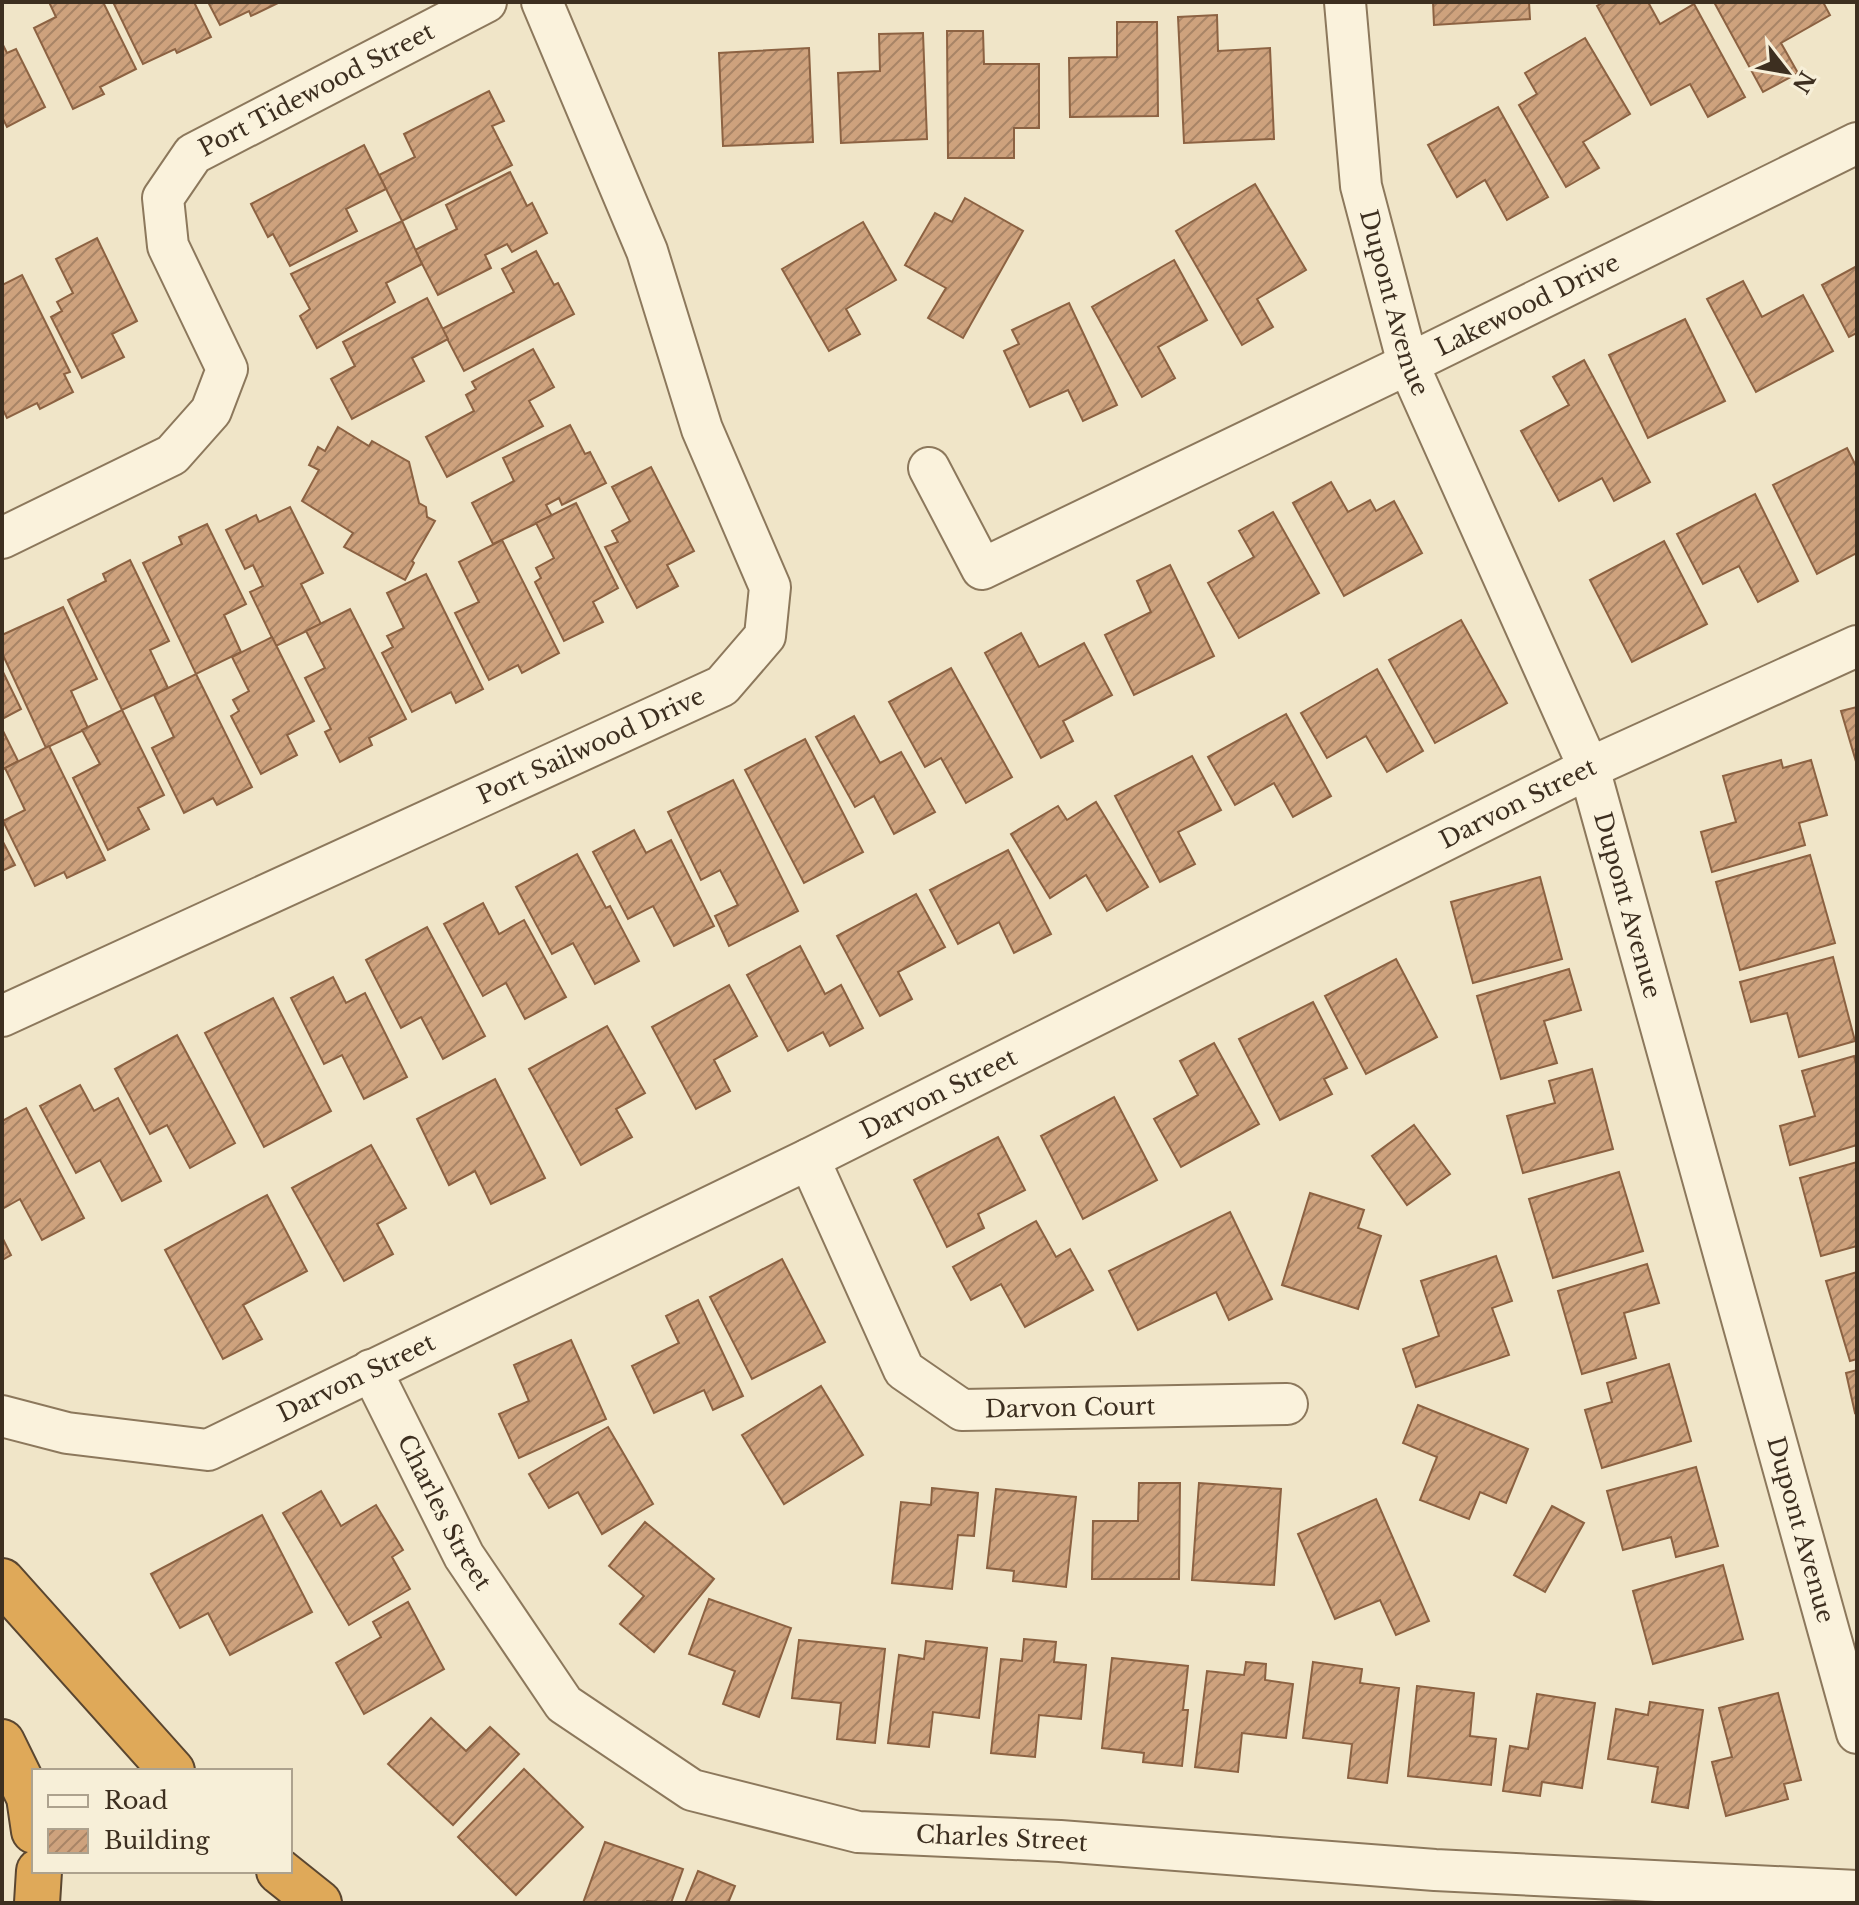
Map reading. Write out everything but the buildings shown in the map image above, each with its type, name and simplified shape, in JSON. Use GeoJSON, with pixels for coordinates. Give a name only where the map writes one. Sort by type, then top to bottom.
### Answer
{"type":"FeatureCollection","features":[{"type":"Feature","properties":{"kind":"highway"},"geometry":{"type":"LineString","coordinates":[[2,1581],[170,1769]]}},
{"type":"Feature","properties":{"kind":"highway"},"geometry":{"type":"LineString","coordinates":[[2,1742],[29,1797],[32,1817]]}},
{"type":"Feature","properties":{"kind":"highway"},"geometry":{"type":"LineString","coordinates":[[37,1903],[39,1873]]}},
{"type":"Feature","properties":{"kind":"highway"},"geometry":{"type":"LineString","coordinates":[[282,1873],[319,1903]]}},
{"type":"Feature","properties":{"kind":"street","name":"Port Tidewood Street"},"geometry":{"type":"LineString","coordinates":[[2,538],[172,455],[211,411],[227,369],[168,246],[163,198],[193,154],[486,2]]}},
{"type":"Feature","properties":{"kind":"street","name":"Port Sailwood Drive"},"geometry":{"type":"LineString","coordinates":[[2,1016],[722,686],[765,636],[770,587],[702,429],[647,251],[542,2]]}},
{"type":"Feature","properties":{"kind":"street","name":"Dupont Avenue"},"geometry":{"type":"LineString","coordinates":[[1345,2],[1361,186],[1408,364],[1589,768],[1857,1733]]}},
{"type":"Feature","properties":{"kind":"street","name":"Lakewood Drive"},"geometry":{"type":"LineString","coordinates":[[929,468],[982,569],[1857,143]]}},
{"type":"Feature","properties":{"kind":"street","name":"Darvon Street"},"geometry":{"type":"LineString","coordinates":[[2,1416],[67,1433],[208,1450],[809,1159],[1589,768],[1857,646]]}},
{"type":"Feature","properties":{"kind":"street","name":"Darvon Court"},"geometry":{"type":"LineString","coordinates":[[809,1159],[904,1370],[962,1410],[1287,1404]]}},
{"type":"Feature","properties":{"kind":"street","name":"Charles Street"},"geometry":{"type":"LineString","coordinates":[[371,1370],[464,1556],[564,1704],[692,1790],[858,1832],[1060,1841],[1435,1870],[1857,1891]]}}]}
